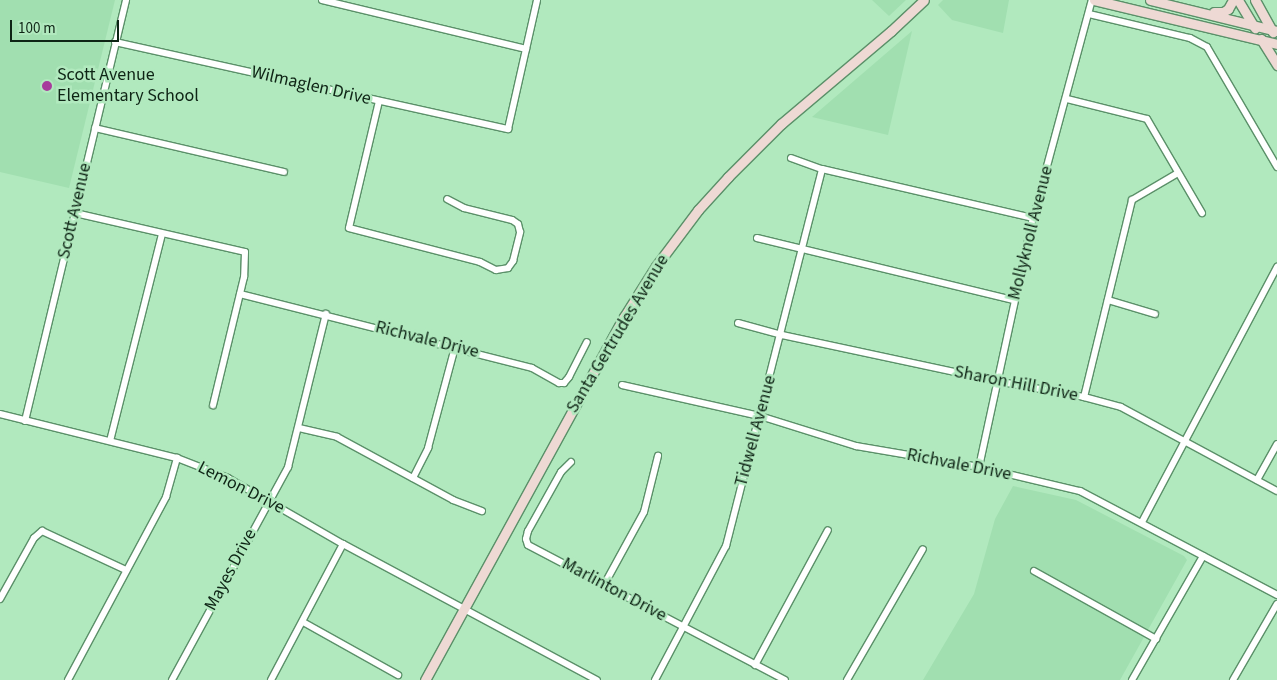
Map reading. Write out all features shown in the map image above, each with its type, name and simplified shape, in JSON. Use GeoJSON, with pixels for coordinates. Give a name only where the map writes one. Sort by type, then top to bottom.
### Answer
{"type":"FeatureCollection","features":[{"type":"Feature","properties":{"kind":"main road","name":"Santa Gertrudes Avenue"},"geometry":{"type":"LineString","coordinates":[[425,680],[624,317],[656,266],[698,210],[781,124],[915,9],[922,0]]}},
{"type":"Feature","properties":{"kind":"main road"},"geometry":{"type":"LineString","coordinates":[[1093,0],[1277,44]]}},
{"type":"Feature","properties":{"kind":"main road"},"geometry":{"type":"LineString","coordinates":[[1150,0],[1274,30]]}},
{"type":"Feature","properties":{"kind":"main road"},"geometry":{"type":"LineString","coordinates":[[1199,12],[1223,12],[1229,9],[1233,0]]}},
{"type":"Feature","properties":{"kind":"main road"},"geometry":{"type":"LineString","coordinates":[[1238,0],[1277,66]]}},
{"type":"Feature","properties":{"kind":"main road"},"geometry":{"type":"LineString","coordinates":[[1254,0],[1274,30],[1277,38]]}},
{"type":"Feature","properties":{"kind":"street","name":"Scott Avenue"},"geometry":{"type":"LineString","coordinates":[[25,421],[126,0]]}},
{"type":"Feature","properties":{"kind":"street"},"geometry":{"type":"LineString","coordinates":[[322,0],[526,49],[537,0]]}},
{"type":"Feature","properties":{"kind":"street","name":"Mollyknoll Avenue"},"geometry":{"type":"LineString","coordinates":[[979,467],[996,380],[1033,218],[1093,0]]}},
{"type":"Feature","properties":{"kind":"street"},"geometry":{"type":"LineString","coordinates":[[1089,14],[1190,38],[1207,46],[1277,167]]}},
{"type":"Feature","properties":{"kind":"street","name":"Wilmaglen Drive"},"geometry":{"type":"LineString","coordinates":[[115,42],[508,129],[526,49]]}},
{"type":"Feature","properties":{"kind":"street"},"geometry":{"type":"LineString","coordinates":[[1067,99],[1147,119],[1202,213]]}},
{"type":"Feature","properties":{"kind":"street"},"geometry":{"type":"LineString","coordinates":[[379,101],[349,228],[480,262],[496,270],[508,268],[513,261],[520,232],[518,224],[512,220],[464,208],[447,199]]}},
{"type":"Feature","properties":{"kind":"street"},"geometry":{"type":"LineString","coordinates":[[95,128],[284,172]]}},
{"type":"Feature","properties":{"kind":"street"},"geometry":{"type":"LineString","coordinates":[[791,158],[822,169],[1033,218]]}},
{"type":"Feature","properties":{"kind":"street","name":"Tidwell Avenue"},"geometry":{"type":"LineString","coordinates":[[656,680],[726,546],[782,335],[801,249],[822,169]]}},
{"type":"Feature","properties":{"kind":"street"},"geometry":{"type":"LineString","coordinates":[[1084,397],[1132,200],[1178,173]]}},
{"type":"Feature","properties":{"kind":"street"},"geometry":{"type":"LineString","coordinates":[[75,213],[245,252],[244,277],[213,405]]}},
{"type":"Feature","properties":{"kind":"street"},"geometry":{"type":"LineString","coordinates":[[110,441],[162,234]]}},
{"type":"Feature","properties":{"kind":"street"},"geometry":{"type":"LineString","coordinates":[[757,238],[1014,300]]}},
{"type":"Feature","properties":{"kind":"street"},"geometry":{"type":"LineString","coordinates":[[1142,522],[1277,268]]}},
{"type":"Feature","properties":{"kind":"street","name":"Richvale Drive"},"geometry":{"type":"LineString","coordinates":[[240,294],[326,314],[532,368],[560,384],[564,383],[569,377],[587,342]]}},
{"type":"Feature","properties":{"kind":"street"},"geometry":{"type":"LineString","coordinates":[[1108,300],[1155,314]]}},
{"type":"Feature","properties":{"kind":"street","name":"Mayes Drive"},"geometry":{"type":"LineString","coordinates":[[172,680],[288,467],[326,314]]}},
{"type":"Feature","properties":{"kind":"street","name":"Sharon Hill Drive"},"geometry":{"type":"LineString","coordinates":[[738,323],[782,335],[1084,397],[1121,407],[1277,492]]}},
{"type":"Feature","properties":{"kind":"street"},"geometry":{"type":"LineString","coordinates":[[413,478],[428,448],[455,347]]}},
{"type":"Feature","properties":{"kind":"street","name":"Richvale Drive"},"geometry":{"type":"LineString","coordinates":[[622,384],[760,416],[856,446],[979,467],[1080,491],[1142,522],[1277,595]]}},
{"type":"Feature","properties":{"kind":"street","name":"Lemon Drive"},"geometry":{"type":"LineString","coordinates":[[0,414],[177,458],[228,478],[343,544],[597,680]]}},
{"type":"Feature","properties":{"kind":"street"},"geometry":{"type":"LineString","coordinates":[[299,428],[337,437],[467,507],[482,511]]}},
{"type":"Feature","properties":{"kind":"street"},"geometry":{"type":"LineString","coordinates":[[1257,480],[1277,444]]}},
{"type":"Feature","properties":{"kind":"street"},"geometry":{"type":"LineString","coordinates":[[604,585],[644,512],[658,456]]}},
{"type":"Feature","properties":{"kind":"street"},"geometry":{"type":"LineString","coordinates":[[68,680],[166,497],[177,458]]}},
{"type":"Feature","properties":{"kind":"street","name":"Marlinton Drive"},"geometry":{"type":"LineString","coordinates":[[571,462],[562,472],[528,531],[526,539],[528,545],[784,680]]}},
{"type":"Feature","properties":{"kind":"street"},"geometry":{"type":"LineString","coordinates":[[755,665],[828,530]]}},
{"type":"Feature","properties":{"kind":"street"},"geometry":{"type":"LineString","coordinates":[[0,599],[34,538],[42,531],[126,570]]}},
{"type":"Feature","properties":{"kind":"street"},"geometry":{"type":"LineString","coordinates":[[271,680],[343,544]]}},
{"type":"Feature","properties":{"kind":"street"},"geometry":{"type":"LineString","coordinates":[[847,680],[923,549]]}},
{"type":"Feature","properties":{"kind":"street"},"geometry":{"type":"LineString","coordinates":[[1132,680],[1203,556]]}},
{"type":"Feature","properties":{"kind":"street"},"geometry":{"type":"LineString","coordinates":[[1034,571],[1156,639]]}},
{"type":"Feature","properties":{"kind":"street"},"geometry":{"type":"LineString","coordinates":[[1233,680],[1277,604]]}},
{"type":"Feature","properties":{"kind":"street"},"geometry":{"type":"LineString","coordinates":[[303,622],[398,675]]}},
{"type":"Feature","properties":{"kind":"shaded area","name":"Scott Avenue Elementary School"},"geometry":{"type":"Polygon","coordinates":[[[0,0],[115,0],[69,188],[0,172],[0,0]]]}},
{"type":"Feature","properties":{"kind":"shaded area"},"geometry":{"type":"Polygon","coordinates":[[[872,0],[906,0],[889,16],[872,0]]]}},
{"type":"Feature","properties":{"kind":"shaded area"},"geometry":{"type":"Polygon","coordinates":[[[943,0],[1009,0],[1003,33],[952,20],[938,5],[943,0]]]}},
{"type":"Feature","properties":{"kind":"shaded area"},"geometry":{"type":"Polygon","coordinates":[[[912,31],[888,135],[812,117],[912,31]]]}},
{"type":"Feature","properties":{"kind":"shaded area"},"geometry":{"type":"Polygon","coordinates":[[[1013,486],[1076,500],[1184,556],[1187,560],[1120,680],[923,680],[974,594],[995,519],[1013,486]]]}},
{"type":"Feature","properties":{"kind":"place","name":"Scott Avenue Elementary School"},"geometry":{"type":"Point","coordinates":[47,86]}}]}
